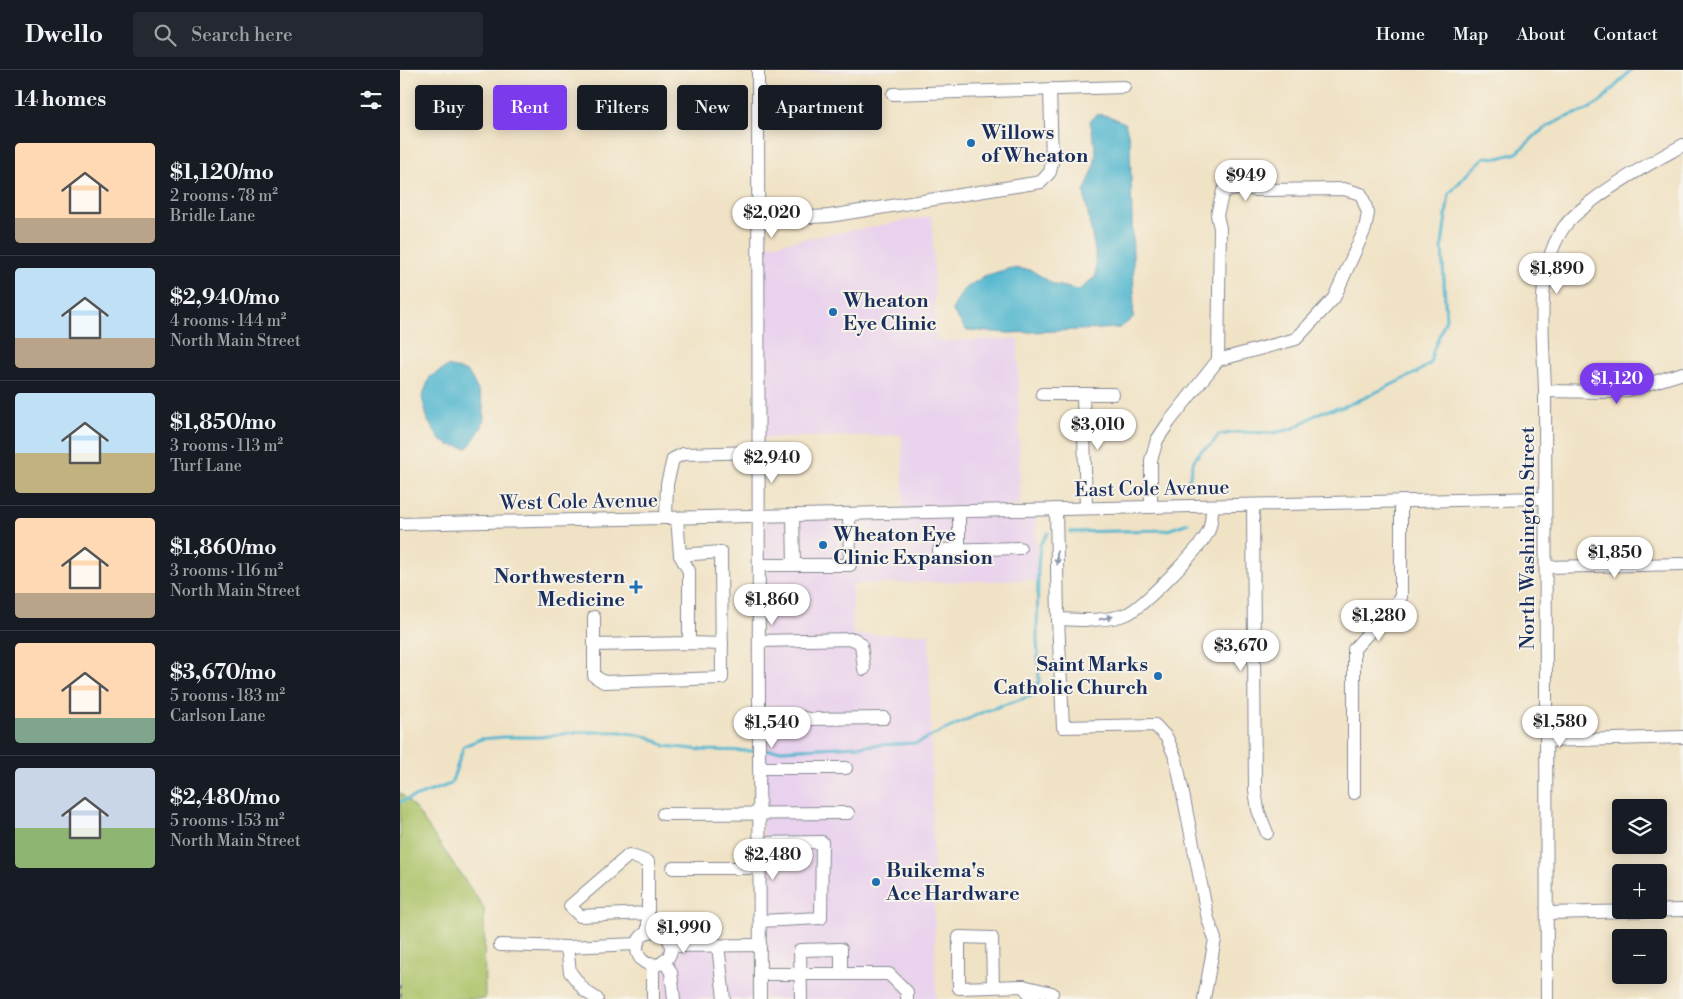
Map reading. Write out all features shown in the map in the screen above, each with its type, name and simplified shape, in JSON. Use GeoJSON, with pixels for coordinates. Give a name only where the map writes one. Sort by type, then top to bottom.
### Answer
{"type":"FeatureCollection","features":[{"type":"Feature","properties":{"kind":"street"},"geometry":{"type":"LineString","coordinates":[[758,70],[760,999]]}},
{"type":"Feature","properties":{"kind":"street"},"geometry":{"type":"LineString","coordinates":[[893,94],[1124,87]]}},
{"type":"Feature","properties":{"kind":"street"},"geometry":{"type":"LineString","coordinates":[[758,220],[829,216],[1042,182],[1050,172],[1052,162],[1050,90]]}},
{"type":"Feature","properties":{"kind":"street","name":"North Washington Street"},"geometry":{"type":"LineString","coordinates":[[1547,999],[1545,392],[1543,314],[1545,277],[1554,248],[1563,228],[1573,216],[1618,181],[1683,145]]}},
{"type":"Feature","properties":{"kind":"street"},"geometry":{"type":"LineString","coordinates":[[1151,507],[1151,460],[1157,440],[1168,422],[1218,360],[1296,339],[1334,298],[1365,229],[1368,213],[1361,194],[1344,189],[1256,190],[1245,188],[1223,191],[1217,215],[1220,228],[1218,360]]}},
{"type":"Feature","properties":{"kind":"street"},"geometry":{"type":"LineString","coordinates":[[1545,392],[1628,390],[1683,373]]}},
{"type":"Feature","properties":{"kind":"street"},"geometry":{"type":"LineString","coordinates":[[1042,394],[1113,394]]}},
{"type":"Feature","properties":{"kind":"street"},"geometry":{"type":"LineString","coordinates":[[1083,394],[1086,508]]}},
{"type":"Feature","properties":{"kind":"street"},"geometry":{"type":"LineString","coordinates":[[689,643],[689,571],[680,555],[667,484],[673,459],[683,454],[758,452]]}},
{"type":"Feature","properties":{"kind":"street","name":"East Cole Avenue"},"geometry":{"type":"LineString","coordinates":[[759,516],[1545,498]]}},
{"type":"Feature","properties":{"kind":"street"},"geometry":{"type":"LineString","coordinates":[[1354,793],[1354,649],[1401,597],[1401,501]]}},
{"type":"Feature","properties":{"kind":"street"},"geometry":{"type":"LineString","coordinates":[[1253,505],[1255,790],[1258,810],[1267,832]]}},
{"type":"Feature","properties":{"kind":"street"},"geometry":{"type":"LineString","coordinates":[[1058,619],[1095,620],[1128,614],[1156,590],[1193,553],[1209,532],[1212,506]]}},
{"type":"Feature","properties":{"kind":"street"},"geometry":{"type":"LineString","coordinates":[[1056,509],[1058,619],[1063,727],[1155,725],[1167,738],[1176,759],[1208,919],[1215,939],[1204,999]]}},
{"type":"Feature","properties":{"kind":"street"},"geometry":{"type":"LineString","coordinates":[[959,511],[960,549]]}},
{"type":"Feature","properties":{"kind":"street"},"geometry":{"type":"LineString","coordinates":[[759,565],[850,565],[850,514]]}},
{"type":"Feature","properties":{"kind":"street"},"geometry":{"type":"LineString","coordinates":[[793,515],[794,565]]}},
{"type":"Feature","properties":{"kind":"street","name":"West Cole Avenue"},"geometry":{"type":"LineString","coordinates":[[400,524],[759,516]]}},
{"type":"Feature","properties":{"kind":"street"},"geometry":{"type":"LineString","coordinates":[[939,550],[1020,548]]}},
{"type":"Feature","properties":{"kind":"street"},"geometry":{"type":"LineString","coordinates":[[594,617],[594,676],[604,682],[722,678],[721,552],[680,555]]}},
{"type":"Feature","properties":{"kind":"street"},"geometry":{"type":"LineString","coordinates":[[1546,567],[1683,564]]}},
{"type":"Feature","properties":{"kind":"street"},"geometry":{"type":"LineString","coordinates":[[759,642],[854,639],[861,644],[864,668]]}},
{"type":"Feature","properties":{"kind":"street"},"geometry":{"type":"LineString","coordinates":[[594,645],[722,644]]}},
{"type":"Feature","properties":{"kind":"street"},"geometry":{"type":"LineString","coordinates":[[759,716],[801,716],[808,719],[884,718]]}},
{"type":"Feature","properties":{"kind":"street"},"geometry":{"type":"LineString","coordinates":[[1546,741],[1683,737]]}},
{"type":"Feature","properties":{"kind":"street"},"geometry":{"type":"LineString","coordinates":[[759,766],[846,768]]}},
{"type":"Feature","properties":{"kind":"street"},"geometry":{"type":"LineString","coordinates":[[663,814],[848,813]]}},
{"type":"Feature","properties":{"kind":"street"},"geometry":{"type":"LineString","coordinates":[[759,843],[822,842],[821,918],[760,921]]}},
{"type":"Feature","properties":{"kind":"street"},"geometry":{"type":"LineString","coordinates":[[648,912],[580,916],[570,906],[629,855],[648,862],[648,912],[648,932]]}},
{"type":"Feature","properties":{"kind":"street"},"geometry":{"type":"LineString","coordinates":[[673,868],[760,868]]}},
{"type":"Feature","properties":{"kind":"street"},"geometry":{"type":"LineString","coordinates":[[1547,913],[1683,910]]}},
{"type":"Feature","properties":{"kind":"street"},"geometry":{"type":"LineString","coordinates":[[653,999],[658,963],[670,952],[669,941],[663,933],[653,931],[644,934],[638,944],[639,955],[647,963],[658,963],[670,972],[674,999]]}},
{"type":"Feature","properties":{"kind":"street"},"geometry":{"type":"LineString","coordinates":[[993,987],[992,938],[959,937],[959,988],[993,987],[1023,986],[1052,993]]}},
{"type":"Feature","properties":{"kind":"street"},"geometry":{"type":"LineString","coordinates":[[500,946],[567,947],[638,944]]}},
{"type":"Feature","properties":{"kind":"street"},"geometry":{"type":"LineString","coordinates":[[670,946],[760,945]]}},
{"type":"Feature","properties":{"kind":"street"},"geometry":{"type":"LineString","coordinates":[[718,946],[724,999]]}},
{"type":"Feature","properties":{"kind":"street"},"geometry":{"type":"LineString","coordinates":[[567,947],[570,972],[585,991],[597,999]]}},
{"type":"Feature","properties":{"kind":"street"},"geometry":{"type":"LineString","coordinates":[[801,999],[800,950],[841,949],[841,974]]}},
{"type":"Feature","properties":{"kind":"street"},"geometry":{"type":"LineString","coordinates":[[760,974],[889,974],[907,992],[907,999]]}},
{"type":"Feature","properties":{"kind":"street"},"geometry":{"type":"LineString","coordinates":[[1023,986],[1034,999]]}},
{"type":"Feature","properties":{"kind":"path"},"geometry":{"type":"LineString","coordinates":[[400,986],[402,999]]}},
{"type":"Feature","properties":{"kind":"shaded area"},"geometry":{"type":"Polygon","coordinates":[[[759,70],[916,70],[759,73],[759,70]]]}},
{"type":"Feature","properties":{"kind":"shaded area"},"geometry":{"type":"Polygon","coordinates":[[[932,216],[936,341],[1018,339],[1020,506],[903,509],[902,435],[759,438],[759,247],[932,216]]]}},
{"type":"Feature","properties":{"kind":"shaded area"},"geometry":{"type":"Polygon","coordinates":[[[1036,512],[1037,580],[852,584],[853,635],[929,634],[936,999],[764,999],[762,519],[1036,512]]]}},
{"type":"Feature","properties":{"kind":"shaded area"},"geometry":{"type":"Polygon","coordinates":[[[756,942],[756,999],[664,999],[664,943],[756,942]]]}},
{"type":"Feature","properties":{"kind":"green space"},"geometry":{"type":"Polygon","coordinates":[[[400,792],[418,812],[484,908],[485,999],[400,999],[400,792]]]}},
{"type":"Feature","properties":{"kind":"water"},"geometry":{"type":"Polygon","coordinates":[[[1096,114],[1109,116],[1125,123],[1130,141],[1133,318],[1120,328],[1009,333],[966,330],[952,310],[963,290],[984,276],[1011,268],[1031,270],[1055,285],[1079,290],[1096,276],[1095,251],[1084,193],[1094,167],[1096,152],[1090,121],[1096,114]]]}},
{"type":"Feature","properties":{"kind":"water"},"geometry":{"type":"Polygon","coordinates":[[[448,366],[468,372],[483,407],[484,414],[481,428],[468,448],[449,445],[440,440],[428,421],[422,397],[430,377],[448,366]]]}},
{"type":"Feature","properties":{"kind":"waterway"},"geometry":{"type":"LineString","coordinates":[[1187,488],[1194,460],[1219,435],[1238,432],[1273,433],[1292,429],[1321,412],[1343,407],[1362,399],[1416,373],[1430,364],[1433,351],[1446,319],[1442,245],[1449,194],[1485,157],[1499,158],[1517,153],[1547,127],[1564,118],[1587,110],[1600,102],[1631,70]]}},
{"type":"Feature","properties":{"kind":"waterway"},"geometry":{"type":"LineString","coordinates":[[1070,532],[1168,530],[1188,523]]}},
{"type":"Feature","properties":{"kind":"waterway"},"geometry":{"type":"LineString","coordinates":[[761,751],[917,743],[985,711],[1031,696],[1039,681],[1037,637],[1040,545],[1048,533]]}},
{"type":"Feature","properties":{"kind":"waterway"},"geometry":{"type":"LineString","coordinates":[[400,802],[451,784],[464,746],[481,739],[539,737],[581,732],[621,732],[649,737],[665,746],[702,750],[755,751]]}},
{"type":"Feature","properties":{"kind":"place","name":"Willows of Wheaton"},"geometry":{"type":"Point","coordinates":[971,143]}},
{"type":"Feature","properties":{"kind":"place","name":"Wheaton Eye Clinic"},"geometry":{"type":"Point","coordinates":[833,312]}},
{"type":"Feature","properties":{"kind":"place","name":"Wheaton Eye Clinic Expansion"},"geometry":{"type":"Point","coordinates":[823,545]}},
{"type":"Feature","properties":{"kind":"place","name":"Northwestern Medicine"},"geometry":{"type":"Point","coordinates":[636,587]}},
{"type":"Feature","properties":{"kind":"place","name":"Saint Marks Catholic Church"},"geometry":{"type":"Point","coordinates":[1158,676]}},
{"type":"Feature","properties":{"kind":"place","name":"Buikema's Ace Hardware"},"geometry":{"type":"Point","coordinates":[876,882]}}]}
